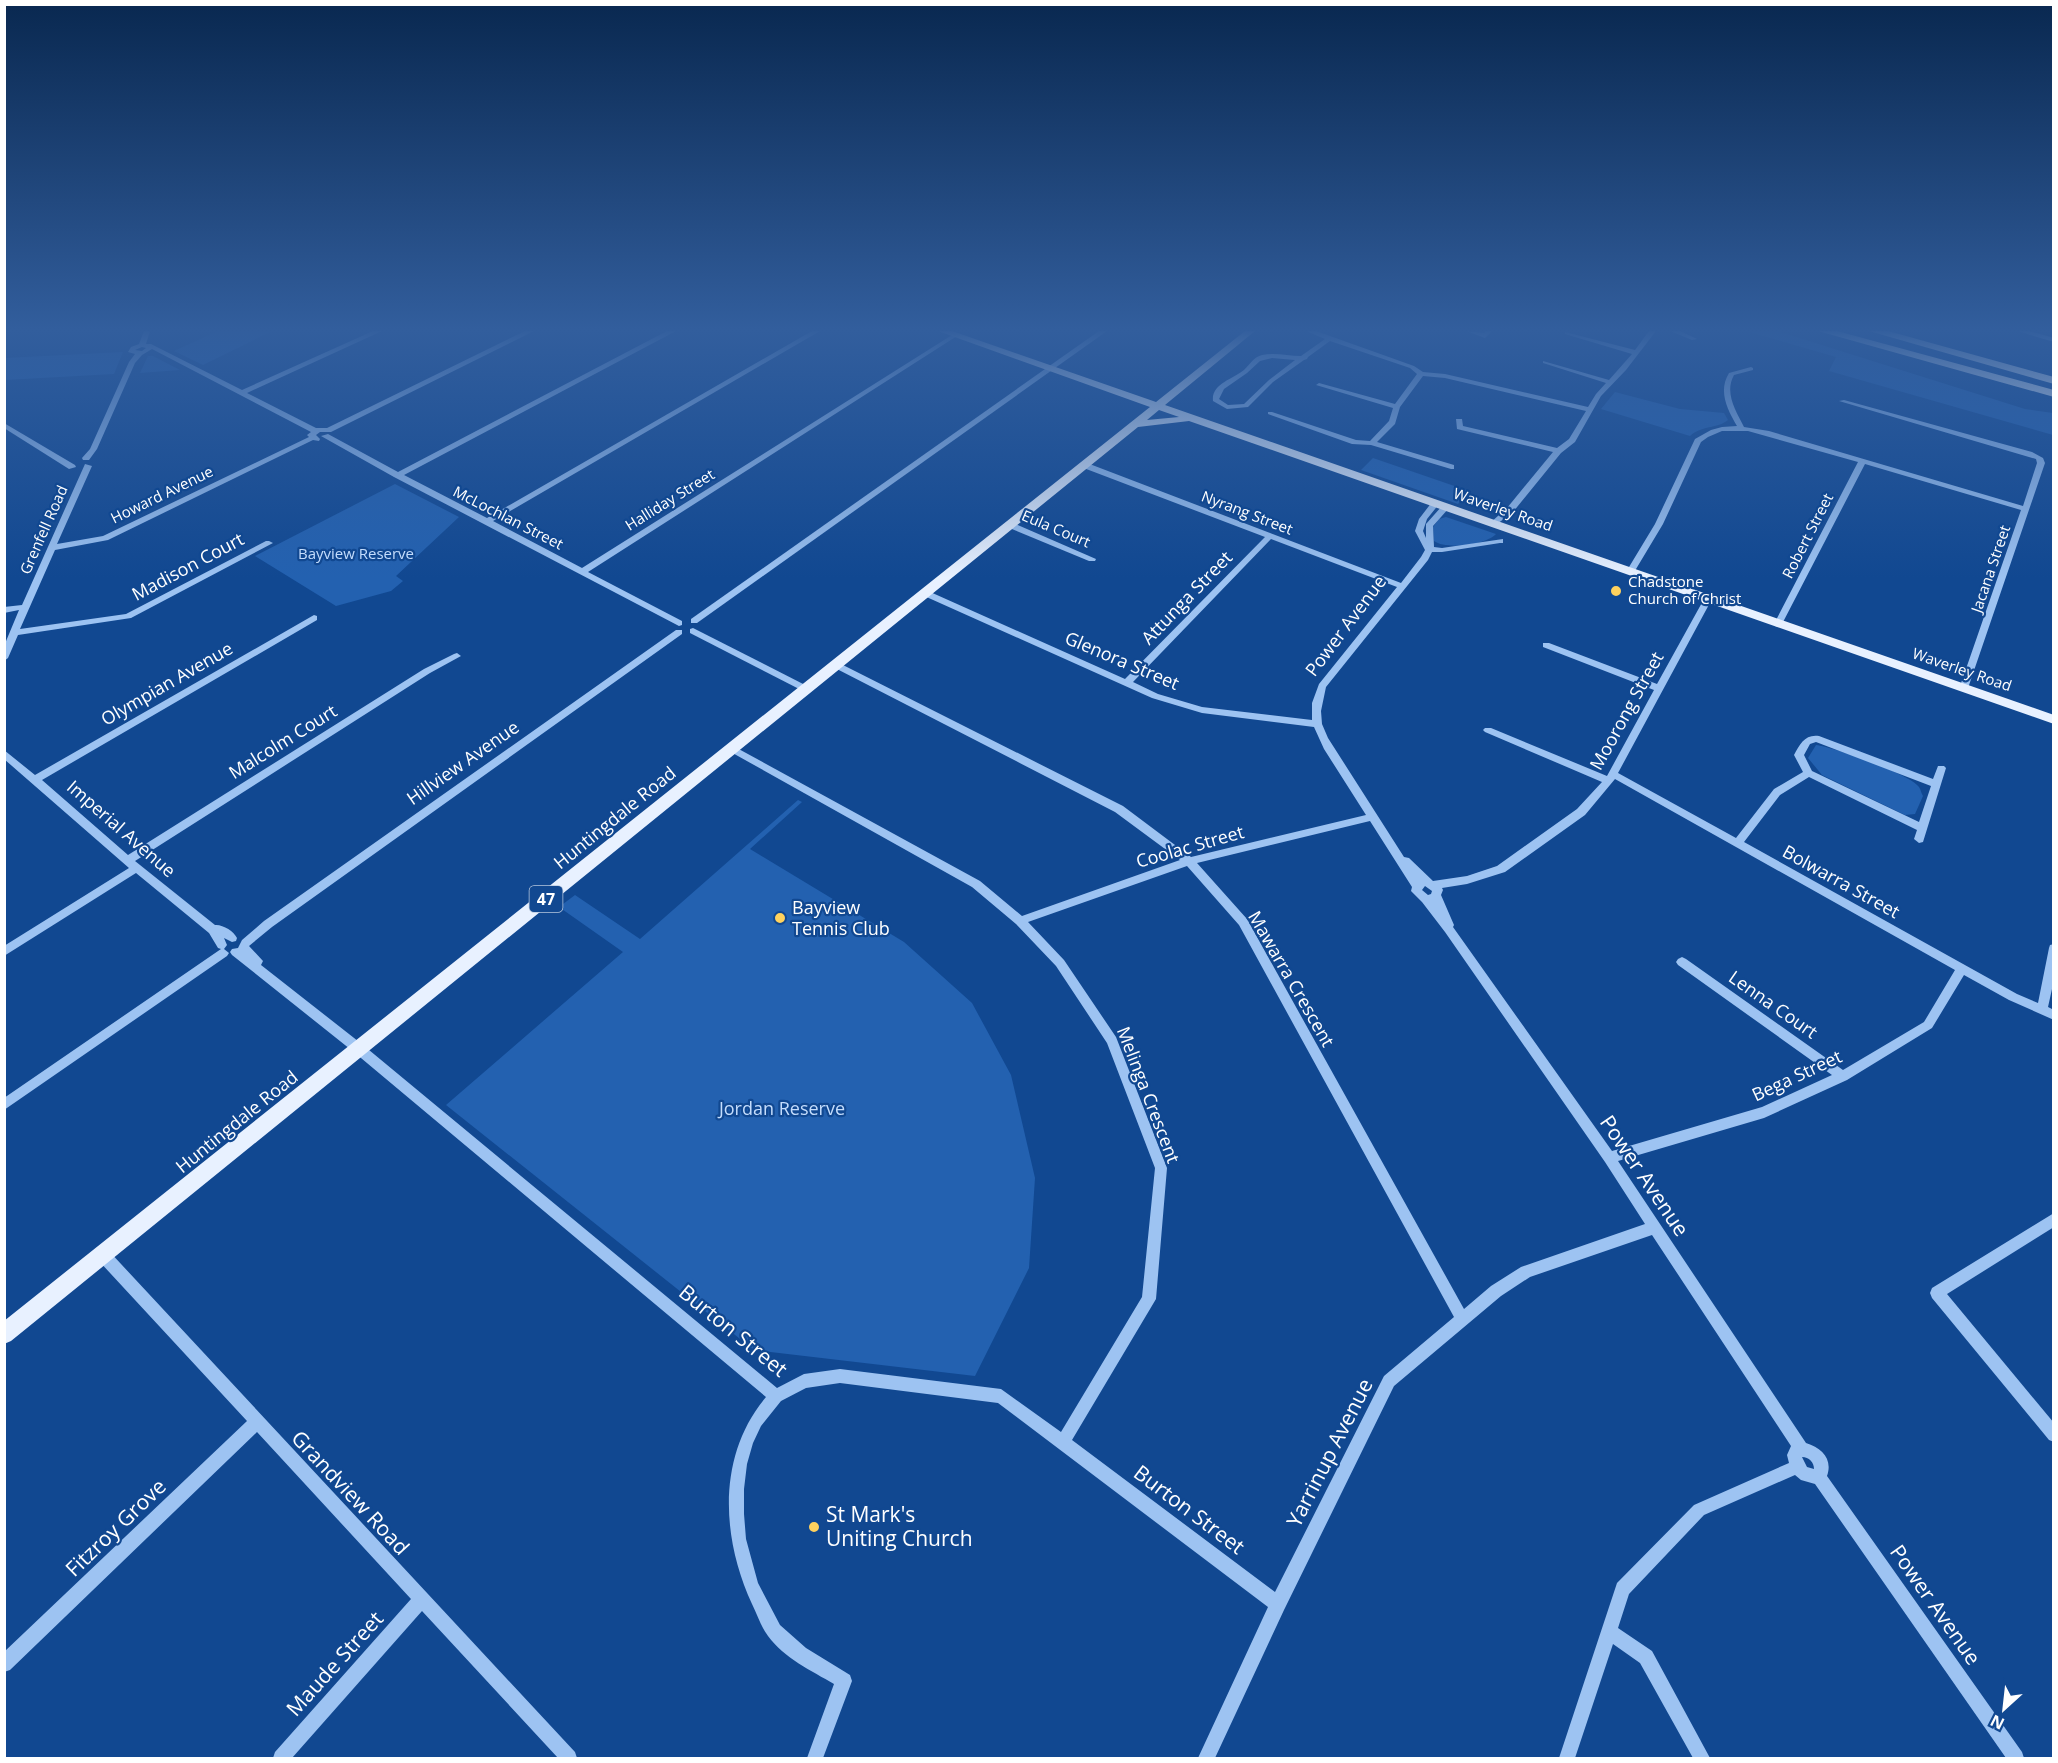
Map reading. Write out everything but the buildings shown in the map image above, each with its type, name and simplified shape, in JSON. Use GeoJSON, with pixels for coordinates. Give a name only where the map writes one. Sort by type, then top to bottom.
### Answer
{"type":"FeatureCollection","features":[{"type":"Feature","properties":{"kind":"main road","name":"Huntingdale Road"},"geometry":{"type":"LineString","coordinates":[[4,1334],[1148,413]]}},
{"type":"Feature","properties":{"kind":"main road","name":"Waverley Road"},"geometry":{"type":"LineString","coordinates":[[1177,413],[2054,720]]}},
{"type":"Feature","properties":{"kind":"main road"},"geometry":{"type":"LineString","coordinates":[[1189,413],[1198,421]]}},
{"type":"Feature","properties":{"kind":"main road"},"geometry":{"type":"LineString","coordinates":[[1135,424],[1163,420],[1198,421]]}},
{"type":"Feature","properties":{"kind":"street","name":"Grenfell Road"},"geometry":{"type":"LineString","coordinates":[[4,658],[80,479],[84,462],[93,449],[109,413]]}},
{"type":"Feature","properties":{"kind":"street"},"geometry":{"type":"LineString","coordinates":[[278,413],[314,434]]}},
{"type":"Feature","properties":{"kind":"street"},"geometry":{"type":"LineString","coordinates":[[326,433],[366,413]]}},
{"type":"Feature","properties":{"kind":"street"},"geometry":{"type":"LineString","coordinates":[[397,475],[516,413]]}},
{"type":"Feature","properties":{"kind":"street"},"geometry":{"type":"LineString","coordinates":[[486,522],[675,413]]}},
{"type":"Feature","properties":{"kind":"street","name":"Halliday Street"},"geometry":{"type":"LineString","coordinates":[[582,572],[832,413]]}},
{"type":"Feature","properties":{"kind":"street"},"geometry":{"type":"LineString","coordinates":[[679,627],[693,626],[990,413]]}},
{"type":"Feature","properties":{"kind":"street"},"geometry":{"type":"LineString","coordinates":[[1372,443],[1392,422],[1395,413]]}},
{"type":"Feature","properties":{"kind":"street"},"geometry":{"type":"LineString","coordinates":[[1497,526],[1507,518],[1509,510],[1558,451],[1572,440],[1582,426],[1586,413]]}},
{"type":"Feature","properties":{"kind":"street"},"geometry":{"type":"LineString","coordinates":[[1735,413],[1741,427]]}},
{"type":"Feature","properties":{"kind":"street","name":"Jacana Street"},"geometry":{"type":"LineString","coordinates":[[1884,413],[2038,458],[2041,464],[1964,689]]}},
{"type":"Feature","properties":{"kind":"street"},"geometry":{"type":"LineString","coordinates":[[1269,414],[1355,442],[1372,443],[1451,467]]}},
{"type":"Feature","properties":{"kind":"street"},"geometry":{"type":"LineString","coordinates":[[1459,421],[1460,427],[1558,451]]}},
{"type":"Feature","properties":{"kind":"street"},"geometry":{"type":"LineString","coordinates":[[4,425],[74,468],[84,462]]}},
{"type":"Feature","properties":{"kind":"street"},"geometry":{"type":"LineString","coordinates":[[1630,572],[1659,524],[1698,441],[1707,432],[1741,427],[2025,509]]}},
{"type":"Feature","properties":{"kind":"street","name":"Howard Avenue"},"geometry":{"type":"LineString","coordinates":[[51,548],[105,538],[314,434],[326,433]]}},
{"type":"Feature","properties":{"kind":"street","name":"McLochlan Street"},"geometry":{"type":"LineString","coordinates":[[326,433],[397,475],[582,572],[679,627]]}},
{"type":"Feature","properties":{"kind":"street"},"geometry":{"type":"LineString","coordinates":[[59,459],[84,462]]}},
{"type":"Feature","properties":{"kind":"street","name":"Robert Street"},"geometry":{"type":"LineString","coordinates":[[1778,624],[1862,462]]}},
{"type":"Feature","properties":{"kind":"street","name":"Nyrang Street"},"geometry":{"type":"LineString","coordinates":[[1084,465],[1401,586]]}},
{"type":"Feature","properties":{"kind":"street","name":"Grenfell Road"},"geometry":{"type":"LineString","coordinates":[[74,468],[80,479]]}},
{"type":"Feature","properties":{"kind":"street","name":"Power Avenue"},"geometry":{"type":"LineString","coordinates":[[1440,506],[1429,526],[1431,545],[1425,558],[1322,686],[1315,705],[1316,724],[1327,747],[1372,817],[1398,854],[1430,890],[1449,929],[1609,1158],[1653,1228],[1801,1448]]}},
{"type":"Feature","properties":{"kind":"street","name":"Eula Court"},"geometry":{"type":"LineString","coordinates":[[1010,525],[1092,559]]}},
{"type":"Feature","properties":{"kind":"street","name":"Attunga Street"},"geometry":{"type":"LineString","coordinates":[[1127,683],[1270,536]]}},
{"type":"Feature","properties":{"kind":"street"},"geometry":{"type":"LineString","coordinates":[[1428,549],[1462,548],[1500,541]]}},
{"type":"Feature","properties":{"kind":"street","name":"Madison Court"},"geometry":{"type":"LineString","coordinates":[[15,633],[128,616],[269,543]]}},
{"type":"Feature","properties":{"kind":"street","name":"Glenora Street"},"geometry":{"type":"LineString","coordinates":[[925,593],[1155,696],[1203,710],[1316,724]]}},
{"type":"Feature","properties":{"kind":"street","name":"Moorong Street"},"geometry":{"type":"LineString","coordinates":[[1430,890],[1501,869],[1581,812],[1611,778],[1708,599]]}},
{"type":"Feature","properties":{"kind":"street"},"geometry":{"type":"LineString","coordinates":[[4,610],[25,607]]}},
{"type":"Feature","properties":{"kind":"street","name":"Olympian Avenue"},"geometry":{"type":"LineString","coordinates":[[36,779],[314,618]]}},
{"type":"Feature","properties":{"kind":"street"},"geometry":{"type":"LineString","coordinates":[[693,626],[806,689]]}},
{"type":"Feature","properties":{"kind":"street","name":"Hillview Avenue"},"geometry":{"type":"LineString","coordinates":[[4,1105],[196,970],[268,924],[679,627]]}},
{"type":"Feature","properties":{"kind":"street"},"geometry":{"type":"LineString","coordinates":[[1546,645],[1659,688]]}},
{"type":"Feature","properties":{"kind":"street","name":"Malcolm Court"},"geometry":{"type":"LineString","coordinates":[[4,952],[132,864],[427,671],[458,656]]}},
{"type":"Feature","properties":{"kind":"street","name":"Mawarra Crescent"},"geometry":{"type":"LineString","coordinates":[[836,665],[1119,809],[1189,861],[1243,922],[1462,1318]]}},
{"type":"Feature","properties":{"kind":"street","name":"Bolwarra Street"},"geometry":{"type":"LineString","coordinates":[[1488,730],[1611,778],[1737,843],[1962,969],[2054,1015]]}},
{"type":"Feature","properties":{"kind":"street"},"geometry":{"type":"LineString","coordinates":[[1922,828],[1809,773],[1799,755],[1806,742],[1816,738],[1936,784]]}},
{"type":"Feature","properties":{"kind":"street","name":"Melinga Crescent"},"geometry":{"type":"LineString","coordinates":[[732,749],[976,884],[1020,921],[1060,963],[1112,1041],[1161,1168],[1149,1299],[1063,1442]]}},
{"type":"Feature","properties":{"kind":"street","name":"Imperial Avenue"},"geometry":{"type":"LineString","coordinates":[[5,753],[132,864],[233,945],[250,964],[255,965],[359,1049]]}},
{"type":"Feature","properties":{"kind":"street"},"geometry":{"type":"LineString","coordinates":[[1919,839],[1941,768]]}},
{"type":"Feature","properties":{"kind":"street"},"geometry":{"type":"LineString","coordinates":[[1737,843],[1777,792],[1809,773]]}},
{"type":"Feature","properties":{"kind":"street","name":"Coolac Street"},"geometry":{"type":"LineString","coordinates":[[1020,921],[1189,861],[1372,817]]}},
{"type":"Feature","properties":{"kind":"street"},"geometry":{"type":"LineString","coordinates":[[2042,1010],[2054,948]]}},
{"type":"Feature","properties":{"kind":"street","name":"Lenna Court"},"geometry":{"type":"LineString","coordinates":[[1682,962],[1843,1076]]}},
{"type":"Feature","properties":{"kind":"street","name":"Bega Street"},"geometry":{"type":"LineString","coordinates":[[1609,1158],[1764,1112],[1843,1076],[1928,1025],[1962,969]]}},
{"type":"Feature","properties":{"kind":"street","name":"Burton Street"},"geometry":{"type":"LineString","coordinates":[[359,1049],[776,1396],[804,1381],[840,1376],[1001,1396],[1278,1604]]}},
{"type":"Feature","properties":{"kind":"street"},"geometry":{"type":"LineString","coordinates":[[2054,1219],[1937,1293],[2054,1435]]}},
{"type":"Feature","properties":{"kind":"street","name":"Yarrinup Avenue"},"geometry":{"type":"LineString","coordinates":[[1206,1758],[1278,1604],[1389,1381],[1462,1318],[1496,1291],[1526,1272],[1653,1228]]}},
{"type":"Feature","properties":{"kind":"street","name":"Grandview Road"},"geometry":{"type":"LineString","coordinates":[[103,1255],[568,1758]]}},
{"type":"Feature","properties":{"kind":"street"},"geometry":{"type":"LineString","coordinates":[[776,1396],[756,1422],[742,1457],[735,1498],[740,1548],[752,1590],[776,1633],[816,1664],[844,1681],[815,1758]]}},
{"type":"Feature","properties":{"kind":"street","name":"Fitzroy Grove"},"geometry":{"type":"LineString","coordinates":[[4,1664],[256,1423]]}},
{"type":"Feature","properties":{"kind":"street"},"geometry":{"type":"LineString","coordinates":[[1801,1448],[1812,1451],[1820,1459],[1823,1468],[1818,1476],[1807,1476],[1797,1467],[1794,1455],[1801,1448]]}},
{"type":"Feature","properties":{"kind":"street"},"geometry":{"type":"LineString","coordinates":[[1567,1758],[1623,1589],[1699,1510],[1797,1467]]}},
{"type":"Feature","properties":{"kind":"street","name":"Power Avenue"},"geometry":{"type":"LineString","coordinates":[[1818,1476],[2016,1758]]}},
{"type":"Feature","properties":{"kind":"street","name":"Maude Street"},"geometry":{"type":"LineString","coordinates":[[282,1758],[422,1600]]}},
{"type":"Feature","properties":{"kind":"street"},"geometry":{"type":"LineString","coordinates":[[1609,1631],[1646,1657],[1702,1758]]}},
{"type":"Feature","properties":{"kind":"green space"},"geometry":{"type":"Polygon","coordinates":[[[1615,413],[1724,413],[1728,420],[1699,430],[1690,436],[1615,413]]]}},
{"type":"Feature","properties":{"kind":"green space"},"geometry":{"type":"Polygon","coordinates":[[[1977,413],[2053,413],[2053,435],[1977,413]]]}},
{"type":"Feature","properties":{"kind":"green space"},"geometry":{"type":"Polygon","coordinates":[[[1373,458],[1469,491],[1458,504],[1361,470],[1373,458]]]}},
{"type":"Feature","properties":{"kind":"green space","name":"Bayview Reserve"},"geometry":{"type":"Polygon","coordinates":[[[395,484],[459,517],[396,576],[403,581],[391,591],[336,606],[255,556],[395,484]]]}},
{"type":"Feature","properties":{"kind":"green space"},"geometry":{"type":"Polygon","coordinates":[[[1446,517],[1496,534],[1484,541],[1466,545],[1440,544],[1434,541],[1433,527],[1439,519],[1446,517]]]}},
{"type":"Feature","properties":{"kind":"green space"},"geometry":{"type":"Polygon","coordinates":[[[1816,745],[1871,762],[1913,782],[1919,787],[1923,796],[1915,814],[1905,815],[1822,775],[1808,758],[1816,745]]]}},
{"type":"Feature","properties":{"kind":"green space","name":"Jordan Reserve"},"geometry":{"type":"Polygon","coordinates":[[[798,800],[802,802],[750,849],[904,942],[972,1003],[1011,1075],[1035,1178],[1029,1268],[975,1376],[754,1350],[446,1105],[623,952],[559,907],[575,895],[640,939],[798,800]]]}},
{"type":"Feature","properties":{"kind":"place","name":"Chadstone Church of Christ"},"geometry":{"type":"Point","coordinates":[1616,591]}},
{"type":"Feature","properties":{"kind":"place","name":"Bayview Tennis Club"},"geometry":{"type":"Point","coordinates":[780,918]}},
{"type":"Feature","properties":{"kind":"place","name":"St Mark's Uniting Church"},"geometry":{"type":"Point","coordinates":[814,1527]}}]}
